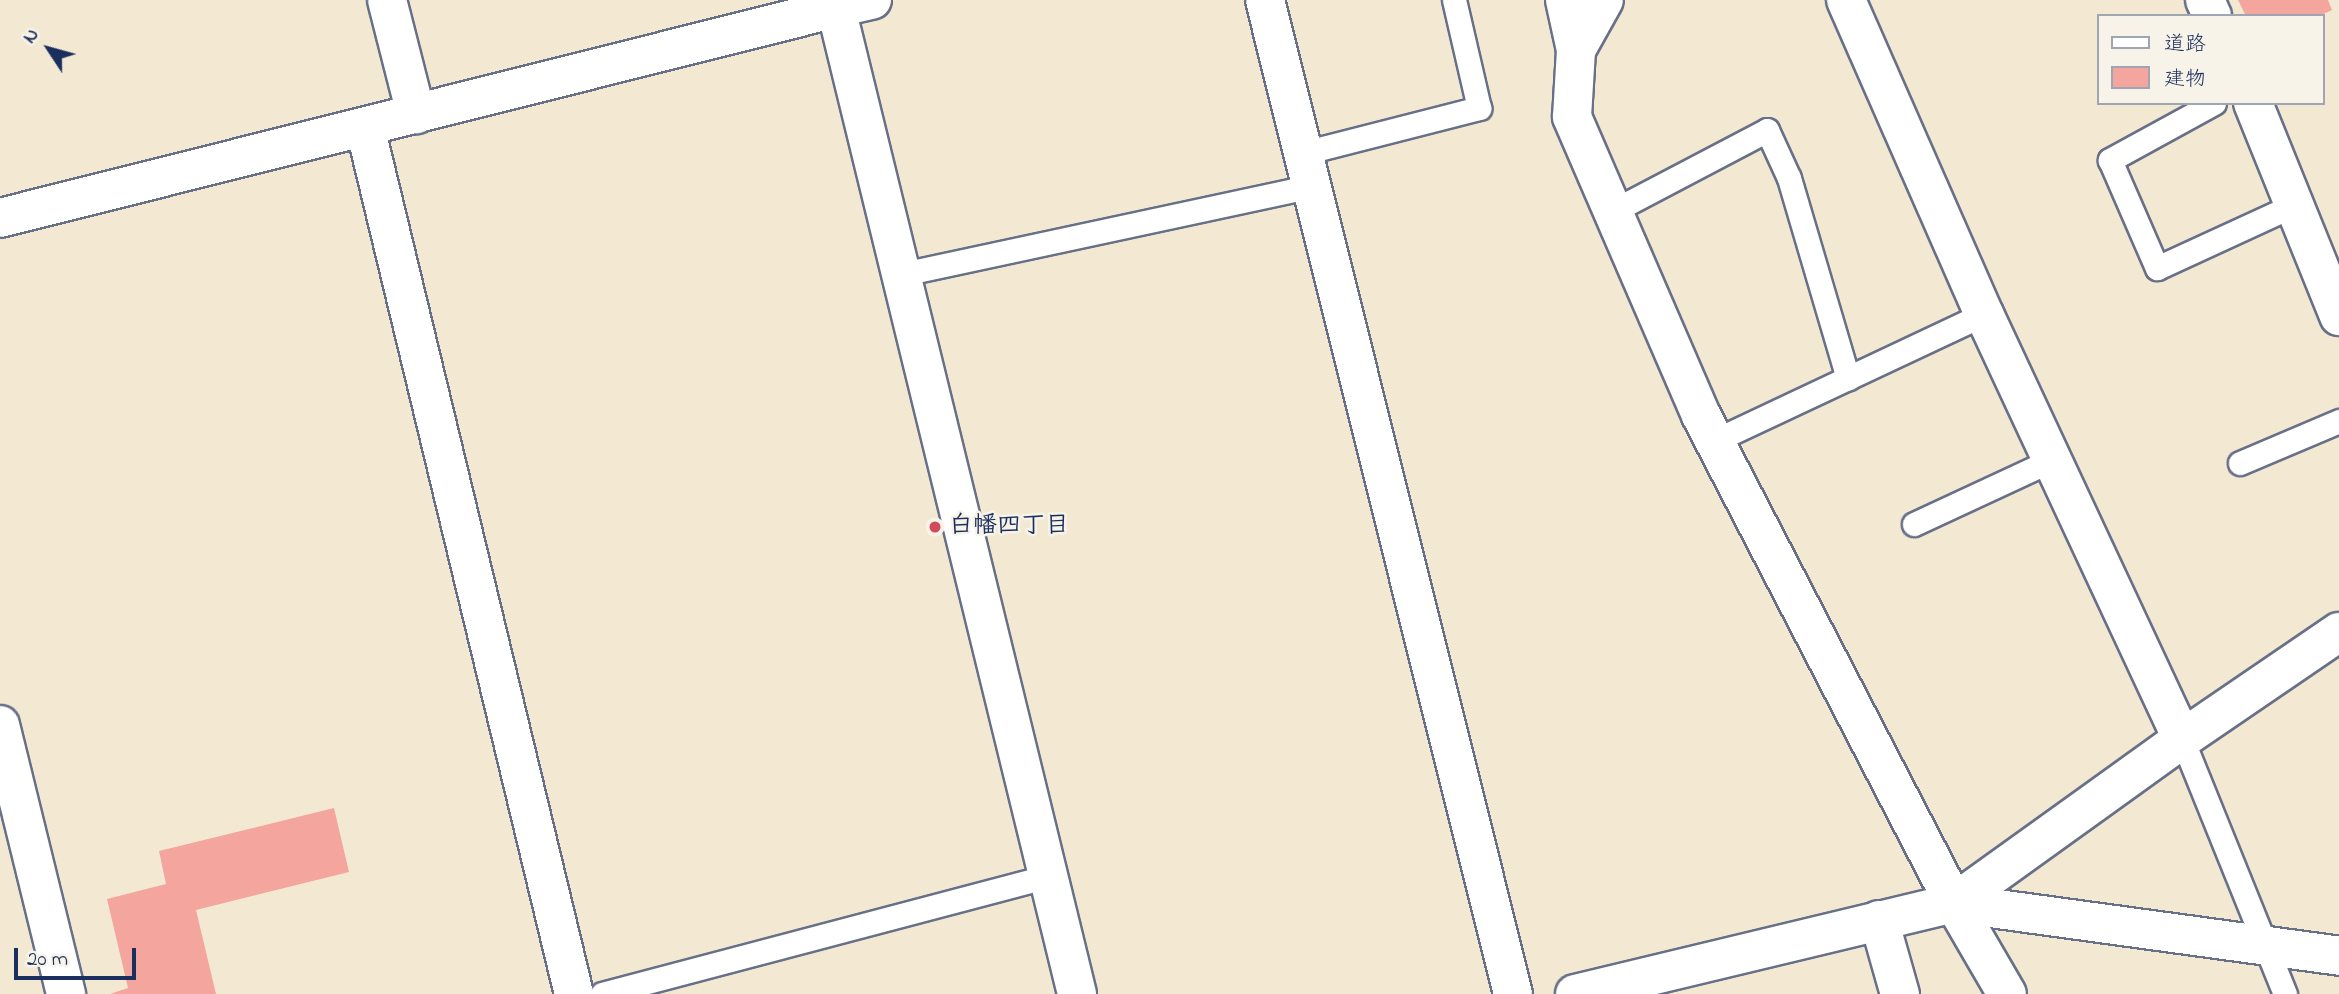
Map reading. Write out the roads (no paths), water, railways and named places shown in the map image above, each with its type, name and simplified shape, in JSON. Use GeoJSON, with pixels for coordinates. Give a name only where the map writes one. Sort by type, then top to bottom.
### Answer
{"type":"FeatureCollection","features":[{"type":"Feature","properties":{"kind":"street"},"geometry":{"type":"LineString","coordinates":[[387,0],[416,114]]}},
{"type":"Feature","properties":{"kind":"street"},"geometry":{"type":"LineString","coordinates":[[1265,0],[1513,994]]}},
{"type":"Feature","properties":{"kind":"street"},"geometry":{"type":"LineString","coordinates":[[1565,0],[1576,50],[1572,117],[1714,441],[1954,903],[2007,994]]}},
{"type":"Feature","properties":{"kind":"street"},"geometry":{"type":"LineString","coordinates":[[1576,50],[1604,0]]}},
{"type":"Feature","properties":{"kind":"street"},"geometry":{"type":"LineString","coordinates":[[1846,0],[1984,314],[2182,739]]}},
{"type":"Feature","properties":{"kind":"street"},"geometry":{"type":"LineString","coordinates":[[0,218],[848,3],[902,274],[1077,994]]}},
{"type":"Feature","properties":{"kind":"street"},"geometry":{"type":"LineString","coordinates":[[2254,105],[2339,316]]}},
{"type":"Feature","properties":{"kind":"street"},"geometry":{"type":"LineString","coordinates":[[365,127],[574,994]]}},
{"type":"Feature","properties":{"kind":"street"},"geometry":{"type":"LineString","coordinates":[[1954,903],[2182,739],[2339,632]]}},
{"type":"Feature","properties":{"kind":"street"},"geometry":{"type":"LineString","coordinates":[[0,725],[66,994]]}},
{"type":"Feature","properties":{"kind":"street"},"geometry":{"type":"LineString","coordinates":[[1575,994],[1954,903],[2339,956]]}},
{"type":"Feature","properties":{"kind":"street"},"geometry":{"type":"LineString","coordinates":[[1879,920],[1900,994]]}},
{"type":"Feature","properties":{"kind":"lane"},"geometry":{"type":"LineString","coordinates":[[902,274],[1307,170],[1479,108],[1454,0]]}},
{"type":"Feature","properties":{"kind":"lane"},"geometry":{"type":"LineString","coordinates":[[2210,105],[2110,160],[2157,268],[2294,205]]}},
{"type":"Feature","properties":{"kind":"lane"},"geometry":{"type":"LineString","coordinates":[[1613,211],[1767,130],[1788,178],[1848,378]]}},
{"type":"Feature","properties":{"kind":"lane"},"geometry":{"type":"LineString","coordinates":[[1714,441],[1984,314]]}},
{"type":"Feature","properties":{"kind":"lane"},"geometry":{"type":"LineString","coordinates":[[2240,463],[2339,421]]}},
{"type":"Feature","properties":{"kind":"lane"},"geometry":{"type":"LineString","coordinates":[[1914,524],[2052,460]]}},
{"type":"Feature","properties":{"kind":"lane"},"geometry":{"type":"LineString","coordinates":[[2182,739],[2286,994]]}},
{"type":"Feature","properties":{"kind":"lane"},"geometry":{"type":"LineString","coordinates":[[601,994],[1048,876]]}},
{"type":"Feature","properties":{"kind":"place","name":"白幡四丁目"},"geometry":{"type":"Point","coordinates":[935,527]}}]}
